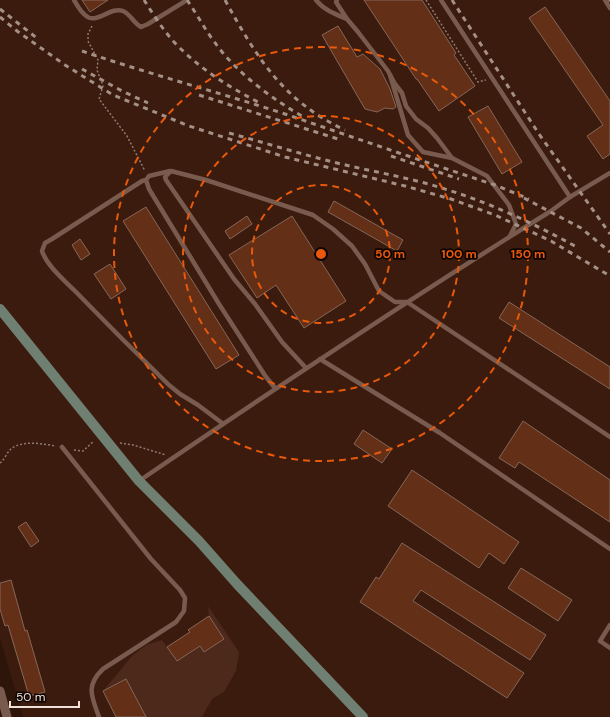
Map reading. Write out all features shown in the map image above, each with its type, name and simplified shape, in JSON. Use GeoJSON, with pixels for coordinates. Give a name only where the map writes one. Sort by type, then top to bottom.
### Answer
{"type":"FeatureCollection","features":[{"type":"Feature","properties":{"kind":"street"},"geometry":{"type":"LineString","coordinates":[[0,309],[138,481],[199,541],[237,584],[363,717]]}},
{"type":"Feature","properties":{"kind":"street"},"geometry":{"type":"LineString","coordinates":[[0,691],[7,717]]}},
{"type":"Feature","properties":{"kind":"lane"},"geometry":{"type":"LineString","coordinates":[[74,0],[86,16],[91,18],[97,18],[115,10],[124,11],[136,24],[142,27],[187,0]]}},
{"type":"Feature","properties":{"kind":"lane"},"geometry":{"type":"LineString","coordinates":[[316,0],[321,6],[346,19]]}},
{"type":"Feature","properties":{"kind":"lane"},"geometry":{"type":"LineString","coordinates":[[337,0],[336,2],[346,19],[378,57],[402,93],[406,106],[416,119],[428,128],[437,138],[452,158]]}},
{"type":"Feature","properties":{"kind":"lane"},"geometry":{"type":"LineString","coordinates":[[441,0],[570,197]]}},
{"type":"Feature","properties":{"kind":"lane"},"geometry":{"type":"LineString","coordinates":[[605,0],[610,8]]}},
{"type":"Feature","properties":{"kind":"lane"},"geometry":{"type":"LineString","coordinates":[[390,75],[408,135],[424,152],[452,158],[487,176],[509,205],[516,224],[509,237]]}},
{"type":"Feature","properties":{"kind":"lane"},"geometry":{"type":"LineString","coordinates":[[171,171],[165,177],[166,180],[234,279],[255,304],[282,342],[306,368]]}},
{"type":"Feature","properties":{"kind":"lane"},"geometry":{"type":"LineString","coordinates":[[222,423],[169,385],[57,272],[44,257],[42,251],[45,243],[142,181],[147,178],[171,171],[206,180],[313,215],[333,229],[352,246],[365,264],[379,292],[395,302],[407,302],[610,437]]}},
{"type":"Feature","properties":{"kind":"lane"},"geometry":{"type":"LineString","coordinates":[[138,481],[275,388],[610,172]]}},
{"type":"Feature","properties":{"kind":"lane"},"geometry":{"type":"LineString","coordinates":[[147,178],[149,189],[195,266],[266,377],[275,388]]}},
{"type":"Feature","properties":{"kind":"lane"},"geometry":{"type":"LineString","coordinates":[[320,359],[440,433],[610,549]]}},
{"type":"Feature","properties":{"kind":"lane"},"geometry":{"type":"LineString","coordinates":[[62,447],[151,559],[180,590],[185,598],[184,611],[176,622],[103,669],[94,677],[91,692],[99,717]]}},
{"type":"Feature","properties":{"kind":"lane"},"geometry":{"type":"LineString","coordinates":[[610,625],[600,641],[610,648]]}},
{"type":"Feature","properties":{"kind":"path"},"geometry":{"type":"LineString","coordinates":[[426,0],[478,82],[491,77]]}},
{"type":"Feature","properties":{"kind":"path"},"geometry":{"type":"LineString","coordinates":[[97,18],[88,34],[88,41],[98,60],[97,70],[103,86],[99,99],[127,136],[137,154],[147,178]]}},
{"type":"Feature","properties":{"kind":"path"},"geometry":{"type":"LineString","coordinates":[[0,463],[12,448],[26,444],[62,447],[83,451],[94,441],[125,443],[156,451],[172,458]]}},
{"type":"Feature","properties":{"kind":"shaded area"},"geometry":{"type":"Polygon","coordinates":[[[0,0],[610,0],[610,717],[23,717],[0,638],[0,0]]]}},
{"type":"Feature","properties":{"kind":"shaded area"},"geometry":{"type":"Polygon","coordinates":[[[208,606],[239,652],[236,671],[224,692],[212,699],[202,717],[146,717],[126,679],[103,691],[132,656],[146,645],[162,640],[177,661],[200,646],[204,652],[224,639],[209,616],[208,606]]]}},
{"type":"Feature","properties":{"kind":"building"},"geometry":{"type":"Polygon","coordinates":[[[82,0],[108,0],[90,12],[82,0]]]}},
{"type":"Feature","properties":{"kind":"building"},"geometry":{"type":"Polygon","coordinates":[[[364,0],[422,0],[456,53],[454,55],[475,86],[439,111],[364,0]]]}},
{"type":"Feature","properties":{"kind":"building"},"geometry":{"type":"Polygon","coordinates":[[[545,7],[610,101],[610,154],[603,159],[587,136],[603,125],[529,18],[545,7]]]}},
{"type":"Feature","properties":{"kind":"building"},"geometry":{"type":"Polygon","coordinates":[[[338,26],[357,57],[363,54],[380,69],[390,89],[396,107],[393,109],[385,108],[377,112],[365,109],[322,35],[338,26]]]}},
{"type":"Feature","properties":{"kind":"building"},"geometry":{"type":"Polygon","coordinates":[[[488,106],[522,162],[502,174],[468,117],[488,106]]]}},
{"type":"Feature","properties":{"kind":"building"},"geometry":{"type":"Polygon","coordinates":[[[334,201],[403,240],[397,251],[328,212],[334,201]]]}},
{"type":"Feature","properties":{"kind":"building"},"geometry":{"type":"Polygon","coordinates":[[[146,207],[239,355],[216,369],[123,221],[146,207]]]}},
{"type":"Feature","properties":{"kind":"building"},"geometry":{"type":"Polygon","coordinates":[[[247,216],[252,224],[230,239],[225,231],[247,216]]]}},
{"type":"Feature","properties":{"kind":"building"},"geometry":{"type":"Polygon","coordinates":[[[292,216],[346,301],[304,328],[276,285],[257,298],[229,255],[292,216]]]}},
{"type":"Feature","properties":{"kind":"building"},"geometry":{"type":"Polygon","coordinates":[[[80,239],[90,254],[81,260],[72,245],[80,239]]]}},
{"type":"Feature","properties":{"kind":"building"},"geometry":{"type":"Polygon","coordinates":[[[110,264],[126,289],[111,299],[94,274],[110,264]]]}},
{"type":"Feature","properties":{"kind":"building"},"geometry":{"type":"Polygon","coordinates":[[[509,302],[610,367],[610,389],[499,318],[509,302]]]}},
{"type":"Feature","properties":{"kind":"building"},"geometry":{"type":"Polygon","coordinates":[[[523,421],[610,480],[610,522],[519,462],[515,468],[499,458],[523,421]]]}},
{"type":"Feature","properties":{"kind":"building"},"geometry":{"type":"Polygon","coordinates":[[[363,430],[392,449],[382,463],[354,444],[363,430]]]}},
{"type":"Feature","properties":{"kind":"building"},"geometry":{"type":"Polygon","coordinates":[[[412,470],[519,542],[504,564],[489,553],[479,568],[388,506],[412,470]]]}},
{"type":"Feature","properties":{"kind":"building"},"geometry":{"type":"Polygon","coordinates":[[[26,522],[39,541],[31,547],[18,527],[26,522]]]}},
{"type":"Feature","properties":{"kind":"building"},"geometry":{"type":"Polygon","coordinates":[[[402,543],[546,635],[530,660],[421,590],[413,601],[524,673],[507,698],[360,602],[376,577],[379,579],[402,543]]]}},
{"type":"Feature","properties":{"kind":"building"},"geometry":{"type":"Polygon","coordinates":[[[521,568],[572,600],[558,621],[508,588],[521,568]]]}},
{"type":"Feature","properties":{"kind":"building"},"geometry":{"type":"Polygon","coordinates":[[[11,580],[25,631],[27,630],[45,692],[29,696],[8,625],[5,626],[0,609],[0,583],[11,580]]]}},
{"type":"Feature","properties":{"kind":"building"},"geometry":{"type":"Polygon","coordinates":[[[209,616],[224,639],[204,652],[200,646],[177,661],[167,647],[190,632],[188,630],[209,616]]]}},
{"type":"Feature","properties":{"kind":"building"},"geometry":{"type":"Polygon","coordinates":[[[126,679],[146,717],[116,717],[103,691],[126,679]]]}},
{"type":"Feature","properties":{"kind":"railway"},"geometry":{"type":"LineString","coordinates":[[144,0],[166,33],[194,61],[235,90],[258,102]]}},
{"type":"Feature","properties":{"kind":"railway"},"geometry":{"type":"LineString","coordinates":[[187,0],[212,39],[234,65],[255,84],[279,102],[302,116]]}},
{"type":"Feature","properties":{"kind":"railway"},"geometry":{"type":"LineString","coordinates":[[225,0],[249,41],[274,76],[305,106],[345,130]]}},
{"type":"Feature","properties":{"kind":"railway"},"geometry":{"type":"LineString","coordinates":[[452,0],[539,134],[610,234]]}},
{"type":"Feature","properties":{"kind":"railway"},"geometry":{"type":"LineString","coordinates":[[0,9],[38,39]]}},
{"type":"Feature","properties":{"kind":"railway"},"geometry":{"type":"LineString","coordinates":[[0,17],[65,65],[113,95],[189,126],[285,157],[405,186],[451,199],[495,215],[551,241],[610,276]]}},
{"type":"Feature","properties":{"kind":"railway"},"geometry":{"type":"LineString","coordinates":[[82,51],[285,114],[495,185],[529,199]]}},
{"type":"Feature","properties":{"kind":"railway"},"geometry":{"type":"LineString","coordinates":[[82,69],[122,91],[148,103]]}},
{"type":"Feature","properties":{"kind":"railway"},"geometry":{"type":"LineString","coordinates":[[199,95],[338,139]]}},
{"type":"Feature","properties":{"kind":"railway"},"geometry":{"type":"LineString","coordinates":[[229,133],[324,160],[448,190],[513,215],[575,246]]}},
{"type":"Feature","properties":{"kind":"railway"},"geometry":{"type":"LineString","coordinates":[[391,156],[459,179]]}},
{"type":"Feature","properties":{"kind":"railway"},"geometry":{"type":"LineString","coordinates":[[524,198],[581,228],[610,252]]}}]}
